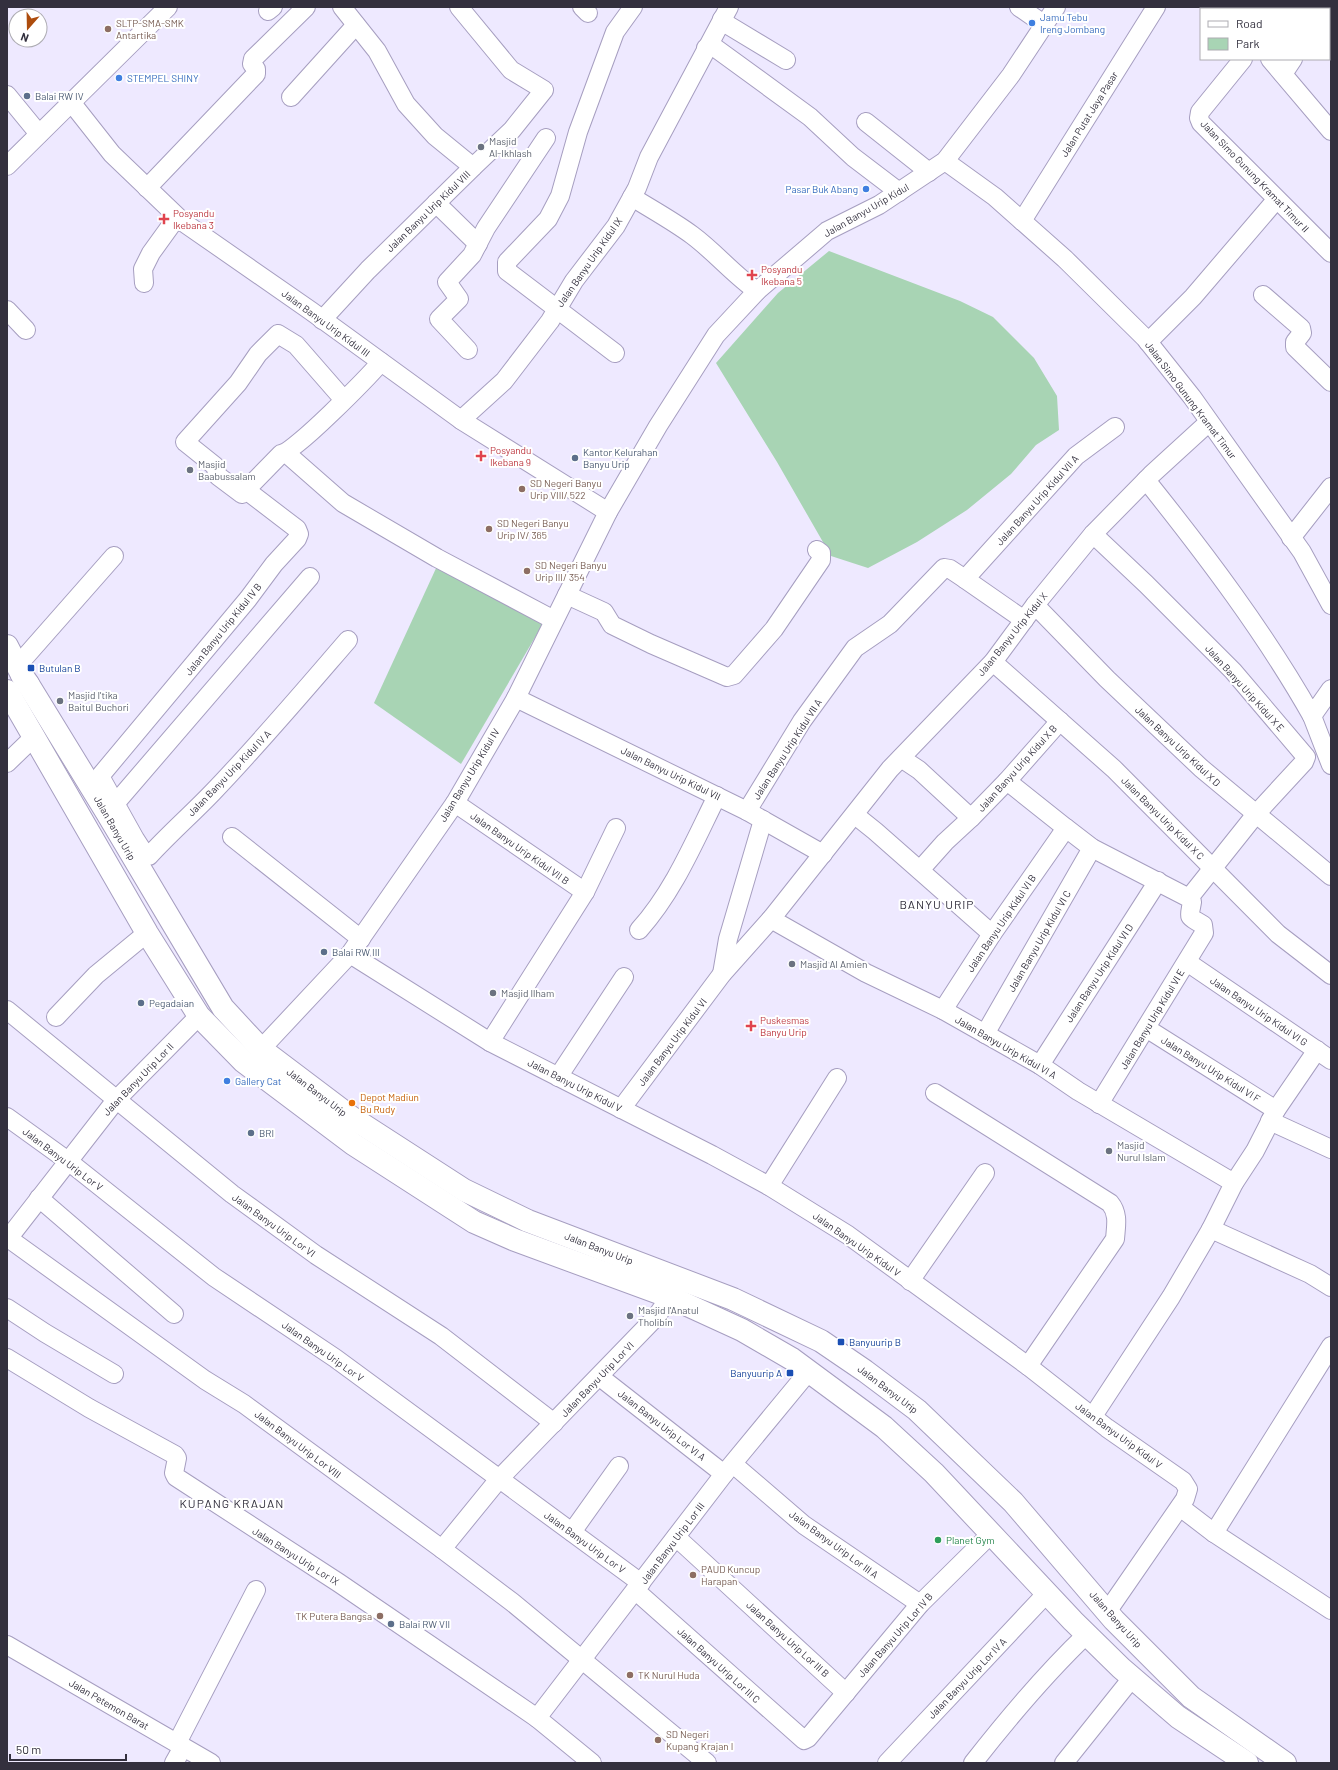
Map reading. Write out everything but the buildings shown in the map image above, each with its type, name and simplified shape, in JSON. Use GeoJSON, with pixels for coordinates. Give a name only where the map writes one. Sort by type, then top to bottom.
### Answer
{"type":"FeatureCollection","features":[{"type":"Feature","properties":{"kind":"main road","name":"Jalan Banyu Urip"},"geometry":{"type":"LineString","coordinates":[[7,646],[14,686],[35,736],[147,933],[199,1016],[244,1062],[354,1144],[474,1222],[522,1242],[670,1297],[742,1330],[809,1371],[884,1427],[934,1473],[1086,1634],[1132,1678],[1178,1717],[1247,1763]]}},
{"type":"Feature","properties":{"kind":"main road","name":"Jalan Banyu Urip"},"geometry":{"type":"LineString","coordinates":[[14,686],[111,809],[223,1008],[261,1049],[351,1117],[464,1190],[528,1221],[732,1299],[821,1341],[865,1371],[917,1410],[1013,1502],[1107,1612],[1191,1696],[1285,1763]]}},
{"type":"Feature","properties":{"kind":"main road"},"geometry":{"type":"LineString","coordinates":[[474,1222],[487,1202]]}},
{"type":"Feature","properties":{"kind":"street"},"geometry":{"type":"LineString","coordinates":[[7,166],[168,7]]}},
{"type":"Feature","properties":{"kind":"street"},"geometry":{"type":"LineString","coordinates":[[147,188],[256,74],[256,69],[252,64],[253,59],[306,7]]}},
{"type":"Feature","properties":{"kind":"street","name":"Jalan Banyu Urip Kidul VIII"},"geometry":{"type":"LineString","coordinates":[[322,320],[368,270],[473,167],[435,136],[406,104],[377,51],[342,7]]}},
{"type":"Feature","properties":{"kind":"street"},"geometry":{"type":"LineString","coordinates":[[459,7],[511,70],[544,90],[512,130],[473,167]]}},
{"type":"Feature","properties":{"kind":"street"},"geometry":{"type":"LineString","coordinates":[[615,353],[507,271],[506,266],[507,262],[548,220],[560,196],[578,132],[615,32],[633,7]]}},
{"type":"Feature","properties":{"kind":"street"},"geometry":{"type":"LineString","coordinates":[[1019,7],[1045,26]]}},
{"type":"Feature","properties":{"kind":"street","name":"Jalan Banyu Urip Kidul"},"geometry":{"type":"LineString","coordinates":[[608,512],[658,426],[716,335],[757,291],[827,231],[879,205],[945,161],[1011,75],[1045,26],[1056,7]]}},
{"type":"Feature","properties":{"kind":"street","name":"Jalan Putat Jaya Pasar"},"geometry":{"type":"LineString","coordinates":[[1022,221],[1156,7]]}},
{"type":"Feature","properties":{"kind":"street"},"geometry":{"type":"LineString","coordinates":[[725,13],[723,22],[786,60]]}},
{"type":"Feature","properties":{"kind":"street","name":"Jalan Banyu Urip Kidul IX"},"geometry":{"type":"LineString","coordinates":[[461,420],[504,381],[557,309],[574,281],[616,226],[632,197],[649,157],[710,47],[725,13]]}},
{"type":"Feature","properties":{"kind":"street"},"geometry":{"type":"LineString","coordinates":[[291,97],[356,25]]}},
{"type":"Feature","properties":{"kind":"street"},"geometry":{"type":"LineString","coordinates":[[710,47],[810,117],[853,157],[898,192]]}},
{"type":"Feature","properties":{"kind":"street","name":"Jalan Simo Gunung Kramat Timur II"},"geometry":{"type":"LineString","coordinates":[[1242,60],[1200,112],[1199,118],[1202,123],[1276,200],[1331,253]]}},
{"type":"Feature","properties":{"kind":"street"},"geometry":{"type":"LineString","coordinates":[[1271,60],[1331,131]]}},
{"type":"Feature","properties":{"kind":"street"},"geometry":{"type":"LineString","coordinates":[[1283,74],[1292,60]]}},
{"type":"Feature","properties":{"kind":"street"},"geometry":{"type":"LineString","coordinates":[[7,95],[38,134]]}},
{"type":"Feature","properties":{"kind":"street","name":"Jalan Banyu Urip Kidul III"},"geometry":{"type":"LineString","coordinates":[[71,102],[112,154],[177,217],[461,420],[608,512]]}},
{"type":"Feature","properties":{"kind":"street"},"geometry":{"type":"LineString","coordinates":[[866,122],[929,172]]}},
{"type":"Feature","properties":{"kind":"street"},"geometry":{"type":"LineString","coordinates":[[468,350],[439,318],[459,299],[447,282],[472,255],[486,228],[546,138]]}},
{"type":"Feature","properties":{"kind":"street","name":"Jalan Simo Gunung Kramat Timur"},"geometry":{"type":"LineString","coordinates":[[945,161],[994,197],[1065,259],[1148,342],[1210,422],[1302,552],[1331,605]]}},
{"type":"Feature","properties":{"kind":"street"},"geometry":{"type":"LineString","coordinates":[[632,197],[692,234],[728,265],[746,284],[757,291]]}},
{"type":"Feature","properties":{"kind":"street"},"geometry":{"type":"LineString","coordinates":[[1148,342],[1193,297],[1276,200]]}},
{"type":"Feature","properties":{"kind":"street"},"geometry":{"type":"LineString","coordinates":[[436,203],[478,244]]}},
{"type":"Feature","properties":{"kind":"street"},"geometry":{"type":"LineString","coordinates":[[144,283],[143,270],[151,253],[177,217]]}},
{"type":"Feature","properties":{"kind":"street"},"geometry":{"type":"LineString","coordinates":[[1263,295],[1301,328],[1302,333],[1296,342],[1295,347],[1331,382]]}},
{"type":"Feature","properties":{"kind":"street"},"geometry":{"type":"LineString","coordinates":[[7,310],[26,330]]}},
{"type":"Feature","properties":{"kind":"street"},"geometry":{"type":"LineString","coordinates":[[344,400],[296,345],[278,334],[246,369],[238,384],[185,440],[215,466],[218,476],[242,494],[281,454],[286,453],[344,400],[381,362]]}},
{"type":"Feature","properties":{"kind":"street","name":"Jalan Banyu Urip Kidul X"},"geometry":{"type":"LineString","coordinates":[[823,854],[890,769],[993,662],[1035,605],[1094,534],[1146,480],[1210,422]]}},
{"type":"Feature","properties":{"kind":"street","name":"Jalan Banyu Urip Kidul VII A"},"geometry":{"type":"LineString","coordinates":[[965,579],[1076,456],[1115,427]]}},
{"type":"Feature","properties":{"kind":"street"},"geometry":{"type":"LineString","coordinates":[[286,453],[343,503],[437,558],[554,620]]}},
{"type":"Feature","properties":{"kind":"street"},"geometry":{"type":"LineString","coordinates":[[1146,480],[1191,537],[1292,681],[1312,716],[1331,765]]}},
{"type":"Feature","properties":{"kind":"street"},"geometry":{"type":"LineString","coordinates":[[1291,538],[1331,487]]}},
{"type":"Feature","properties":{"kind":"street","name":"Jalan Banyu Urip Kidul IV B"},"geometry":{"type":"LineString","coordinates":[[101,775],[244,605],[274,564],[297,539],[299,534],[297,530],[246,490]]}},
{"type":"Feature","properties":{"kind":"street","name":"Jalan Banyu Urip Kidul IV"},"geometry":{"type":"LineString","coordinates":[[261,1049],[350,954],[455,803],[516,698],[608,512]]}},
{"type":"Feature","properties":{"kind":"street","name":"Jalan Banyu Urip Kidul X E"},"geometry":{"type":"LineString","coordinates":[[1094,534],[1233,671],[1306,757],[1304,762],[1256,814]]}},
{"type":"Feature","properties":{"kind":"street"},"geometry":{"type":"LineString","coordinates":[[567,595],[604,612],[612,625],[651,644],[727,677],[734,676],[774,629],[820,560],[821,553],[817,550]]}},
{"type":"Feature","properties":{"kind":"street"},"geometry":{"type":"LineString","coordinates":[[14,686],[114,556]]}},
{"type":"Feature","properties":{"kind":"street","name":"Jalan Banyu Urip Kidul VII A"},"geometry":{"type":"LineString","coordinates":[[747,811],[802,721],[856,648],[890,624],[944,568],[950,568],[1024,620]]}},
{"type":"Feature","properties":{"kind":"street"},"geometry":{"type":"LineString","coordinates":[[111,809],[310,577]]}},
{"type":"Feature","properties":{"kind":"street","name":"Jalan Banyu Urip Kidul X D"},"geometry":{"type":"LineString","coordinates":[[1035,605],[1118,690],[1201,768],[1331,876]]}},
{"type":"Feature","properties":{"kind":"street","name":"Jalan Banyu Urip Kidul IV A"},"geometry":{"type":"LineString","coordinates":[[101,775],[111,809],[135,839],[146,856],[149,856],[258,744],[348,640]]}},
{"type":"Feature","properties":{"kind":"street","name":"Jalan Banyu Urip Kidul X C"},"geometry":{"type":"LineString","coordinates":[[993,662],[1114,769],[1202,855],[1212,870],[1278,934],[1331,975]]}},
{"type":"Feature","properties":{"kind":"street"},"geometry":{"type":"LineString","coordinates":[[1312,716],[1331,689]]}},
{"type":"Feature","properties":{"kind":"street","name":"Jalan Banyu Urip Kidul VII"},"geometry":{"type":"LineString","coordinates":[[516,698],[747,811],[823,854]]}},
{"type":"Feature","properties":{"kind":"street","name":"Jalan Banyu Urip Kidul X B"},"geometry":{"type":"LineString","coordinates":[[901,758],[920,770],[971,818],[1007,781],[1060,721]]}},
{"type":"Feature","properties":{"kind":"street"},"geometry":{"type":"LineString","coordinates":[[7,763],[35,736]]}},
{"type":"Feature","properties":{"kind":"street"},"geometry":{"type":"LineString","coordinates":[[1007,781],[1064,833],[1188,898],[1256,814]]}},
{"type":"Feature","properties":{"kind":"street"},"geometry":{"type":"LineString","coordinates":[[639,930],[651,917],[676,879],[717,796]]}},
{"type":"Feature","properties":{"kind":"street","name":"Jalan Banyu Urip Kidul VII B"},"geometry":{"type":"LineString","coordinates":[[455,803],[585,892]]}},
{"type":"Feature","properties":{"kind":"street"},"geometry":{"type":"LineString","coordinates":[[855,815],[992,934]]}},
{"type":"Feature","properties":{"kind":"street"},"geometry":{"type":"LineString","coordinates":[[920,870],[944,842],[971,818]]}},
{"type":"Feature","properties":{"kind":"street","name":"Jalan Banyu Urip Kidul VI"},"geometry":{"type":"LineString","coordinates":[[722,974],[728,939],[763,820]]}},
{"type":"Feature","properties":{"kind":"street"},"geometry":{"type":"LineString","coordinates":[[490,1042],[585,892],[616,828]]}},
{"type":"Feature","properties":{"kind":"street","name":"Jalan Banyu Urip Kidul VI B"},"geometry":{"type":"LineString","coordinates":[[943,1010],[992,934],[1064,833]]}},
{"type":"Feature","properties":{"kind":"street"},"geometry":{"type":"LineString","coordinates":[[232,837],[361,940]]}},
{"type":"Feature","properties":{"kind":"street","name":"Jalan Banyu Urip Kidul VI C"},"geometry":{"type":"LineString","coordinates":[[985,1034],[1092,848]]}},
{"type":"Feature","properties":{"kind":"street","name":"Jalan Banyu Urip Kidul VI"},"geometry":{"type":"LineString","coordinates":[[621,1109],[722,974],[771,919],[823,854]]}},
{"type":"Feature","properties":{"kind":"street","name":"Jalan Banyu Urip Kidul VI D"},"geometry":{"type":"LineString","coordinates":[[1040,1065],[1158,881]]}},
{"type":"Feature","properties":{"kind":"street","name":"Jalan Banyu Urip Kidul VI E"},"geometry":{"type":"LineString","coordinates":[[1099,1104],[1204,933],[1203,926],[1190,915],[1192,902],[1188,898]]}},
{"type":"Feature","properties":{"kind":"street","name":"Jalan Banyu Urip Kidul VI A"},"geometry":{"type":"LineString","coordinates":[[771,919],[866,972],[943,1010],[1040,1065],[1099,1104],[1234,1183]]}},
{"type":"Feature","properties":{"kind":"street"},"geometry":{"type":"LineString","coordinates":[[56,1017],[96,975],[147,933]]}},
{"type":"Feature","properties":{"kind":"street","name":"Jalan Banyu Urip Kidul V"},"geometry":{"type":"LineString","coordinates":[[350,954],[490,1042],[769,1186],[848,1235],[1028,1366],[1186,1484],[1188,1489],[1185,1499],[1107,1612]]}},
{"type":"Feature","properties":{"kind":"street","name":"Jalan Banyu Urip Kidul VI G"},"geometry":{"type":"LineString","coordinates":[[1187,962],[1324,1055]]}},
{"type":"Feature","properties":{"kind":"street"},"geometry":{"type":"LineString","coordinates":[[558,1077],[624,977]]}},
{"type":"Feature","properties":{"kind":"street","name":"Jalan Banyu Urip Lor VI"},"geometry":{"type":"LineString","coordinates":[[7,1010],[57,1049],[116,1100],[232,1194],[316,1255],[441,1336],[554,1423]]}},
{"type":"Feature","properties":{"kind":"street","name":"Jalan Banyu Urip Lor II"},"geometry":{"type":"LineString","coordinates":[[8,1239],[116,1100],[199,1016]]}},
{"type":"Feature","properties":{"kind":"street","name":"Jalan Banyu Urip Kidul VI F"},"geometry":{"type":"LineString","coordinates":[[1146,1028],[1273,1116],[1331,1149]]}},
{"type":"Feature","properties":{"kind":"street"},"geometry":{"type":"LineString","coordinates":[[1093,1416],[1171,1297],[1211,1229],[1234,1183],[1273,1116],[1324,1055]]}},
{"type":"Feature","properties":{"kind":"street"},"geometry":{"type":"LineString","coordinates":[[769,1186],[837,1078]]}},
{"type":"Feature","properties":{"kind":"street"},"geometry":{"type":"LineString","coordinates":[[935,1093],[1110,1203],[1114,1208],[1117,1217],[1115,1239],[1028,1366]]}},
{"type":"Feature","properties":{"kind":"street","name":"Jalan Banyu Urip Lor V"},"geometry":{"type":"LineString","coordinates":[[7,1117],[68,1160],[214,1277],[335,1358],[572,1532],[638,1587]]}},
{"type":"Feature","properties":{"kind":"street"},"geometry":{"type":"LineString","coordinates":[[910,1281],[985,1173]]}},
{"type":"Feature","properties":{"kind":"street"},"geometry":{"type":"LineString","coordinates":[[39,1198],[174,1314]]}},
{"type":"Feature","properties":{"kind":"street"},"geometry":{"type":"LineString","coordinates":[[1211,1229],[1310,1274],[1331,1287]]}},
{"type":"Feature","properties":{"kind":"street","name":"Jalan Banyu Urip Lor VIII"},"geometry":{"type":"LineString","coordinates":[[8,1239],[205,1380],[244,1404],[442,1549],[512,1602],[581,1661],[706,1763]]}},
{"type":"Feature","properties":{"kind":"street","name":"Jalan Banyu Urip Lor VI"},"geometry":{"type":"LineString","coordinates":[[442,1549],[499,1479],[600,1377],[656,1317],[670,1297]]}},
{"type":"Feature","properties":{"kind":"street"},"geometry":{"type":"LineString","coordinates":[[7,1308],[45,1333],[114,1374]]}},
{"type":"Feature","properties":{"kind":"street"},"geometry":{"type":"LineString","coordinates":[[1214,1533],[1330,1350]]}},
{"type":"Feature","properties":{"kind":"street","name":"Jalan Banyu Urip Lor IX"},"geometry":{"type":"LineString","coordinates":[[7,1358],[89,1408],[175,1455],[177,1458],[174,1473],[176,1477],[339,1583],[537,1718],[592,1763]]}},
{"type":"Feature","properties":{"kind":"street","name":"Jalan Banyu Urip Lor III"},"geometry":{"type":"LineString","coordinates":[[537,1718],[729,1469],[809,1371]]}},
{"type":"Feature","properties":{"kind":"street","name":"Jalan Banyu Urip Lor VI A"},"geometry":{"type":"LineString","coordinates":[[600,1377],[729,1469]]}},
{"type":"Feature","properties":{"kind":"street"},"geometry":{"type":"LineString","coordinates":[[572,1532],[619,1466]]}},
{"type":"Feature","properties":{"kind":"street","name":"Jalan Banyu Urip Lor III A"},"geometry":{"type":"LineString","coordinates":[[729,1469],[804,1525],[920,1604]]}},
{"type":"Feature","properties":{"kind":"street"},"geometry":{"type":"LineString","coordinates":[[1180,1507],[1214,1533],[1331,1610]]}},
{"type":"Feature","properties":{"kind":"street","name":"Jalan Banyu Urip Lor IV B"},"geometry":{"type":"LineString","coordinates":[[802,1739],[808,1738],[920,1604],[992,1533]]}},
{"type":"Feature","properties":{"kind":"street","name":"Jalan Banyu Urip Lor III B"},"geometry":{"type":"LineString","coordinates":[[676,1537],[846,1693]]}},
{"type":"Feature","properties":{"kind":"street","name":"Jalan Banyu Urip Lor III C"},"geometry":{"type":"LineString","coordinates":[[638,1587],[802,1739]]}},
{"type":"Feature","properties":{"kind":"street"},"geometry":{"type":"LineString","coordinates":[[174,1763],[180,1745],[256,1590]]}},
{"type":"Feature","properties":{"kind":"street","name":"Jalan Banyu Urip Lor IV A"},"geometry":{"type":"LineString","coordinates":[[887,1763],[1047,1593]]}},
{"type":"Feature","properties":{"kind":"street"},"geometry":{"type":"LineString","coordinates":[[974,1763],[1018,1706],[1049,1671],[1086,1634]]}},
{"type":"Feature","properties":{"kind":"street","name":"Jalan Petemon Barat"},"geometry":{"type":"LineString","coordinates":[[7,1645],[211,1763]]}},
{"type":"Feature","properties":{"kind":"street"},"geometry":{"type":"LineString","coordinates":[[1064,1763],[1132,1678]]}},
{"type":"Feature","properties":{"kind":"green space"},"geometry":{"type":"Polygon","coordinates":[[[829,251],[960,301],[993,317],[1034,358],[1057,396],[1059,430],[1036,445],[1011,474],[967,510],[917,542],[868,568],[831,556],[777,462],[716,363],[778,293],[829,251]]]}},
{"type":"Feature","properties":{"kind":"green space"},"geometry":{"type":"Polygon","coordinates":[[[438,564],[544,622],[461,764],[374,703],[438,564]]]}},
{"type":"Feature","properties":{"kind":"place","name":"Jamu Tebu Ireng Jombang"},"geometry":{"type":"Point","coordinates":[1032,23]}},
{"type":"Feature","properties":{"kind":"place","name":"SLTP-SMA-SMK Antartika"},"geometry":{"type":"Point","coordinates":[108,29]}},
{"type":"Feature","properties":{"kind":"place","name":"STEMPEL SHINY"},"geometry":{"type":"Point","coordinates":[119,78]}},
{"type":"Feature","properties":{"kind":"place","name":"Balai RW IV"},"geometry":{"type":"Point","coordinates":[27,96]}},
{"type":"Feature","properties":{"kind":"place","name":"Masjid Al-Ikhlash"},"geometry":{"type":"Point","coordinates":[481,147]}},
{"type":"Feature","properties":{"kind":"place","name":"Pasar Buk Abang"},"geometry":{"type":"Point","coordinates":[866,189]}},
{"type":"Feature","properties":{"kind":"place","name":"Posyandu Ikebana 3"},"geometry":{"type":"Point","coordinates":[164,219]}},
{"type":"Feature","properties":{"kind":"place","name":"Posyandu Ikebana 5"},"geometry":{"type":"Point","coordinates":[752,275]}},
{"type":"Feature","properties":{"kind":"place","name":"Posyandu Ikebana 9"},"geometry":{"type":"Point","coordinates":[481,456]}},
{"type":"Feature","properties":{"kind":"place","name":"Kantor Kelurahan Banyu Urip"},"geometry":{"type":"Point","coordinates":[575,458]}},
{"type":"Feature","properties":{"kind":"place","name":"Masjid Baabussalam"},"geometry":{"type":"Point","coordinates":[190,470]}},
{"type":"Feature","properties":{"kind":"place","name":"SD Negeri Banyu Urip VIII/ 522"},"geometry":{"type":"Point","coordinates":[522,489]}},
{"type":"Feature","properties":{"kind":"place","name":"SD Negeri Banyu Urip IV/ 365"},"geometry":{"type":"Point","coordinates":[489,529]}},
{"type":"Feature","properties":{"kind":"place","name":"SD Negeri Banyu Urip III/ 354"},"geometry":{"type":"Point","coordinates":[527,571]}},
{"type":"Feature","properties":{"kind":"place","name":"Butulan B"},"geometry":{"type":"Point","coordinates":[31,668]}},
{"type":"Feature","properties":{"kind":"place","name":"Masjid I'tika Baitul Buchori"},"geometry":{"type":"Point","coordinates":[60,701]}},
{"type":"Feature","properties":{"kind":"place","name":"Balai RW III"},"geometry":{"type":"Point","coordinates":[324,952]}},
{"type":"Feature","properties":{"kind":"place","name":"Masjid Al Amien"},"geometry":{"type":"Point","coordinates":[792,964]}},
{"type":"Feature","properties":{"kind":"place","name":"Masjid Ilham"},"geometry":{"type":"Point","coordinates":[493,993]}},
{"type":"Feature","properties":{"kind":"place","name":"Pegadaian"},"geometry":{"type":"Point","coordinates":[141,1003]}},
{"type":"Feature","properties":{"kind":"place","name":"Puskesmas Banyu Urip"},"geometry":{"type":"Point","coordinates":[751,1026]}},
{"type":"Feature","properties":{"kind":"place","name":"Gallery Cat"},"geometry":{"type":"Point","coordinates":[227,1081]}},
{"type":"Feature","properties":{"kind":"place","name":"Depot Madiun Bu Rudy"},"geometry":{"type":"Point","coordinates":[352,1103]}},
{"type":"Feature","properties":{"kind":"place","name":"BRI"},"geometry":{"type":"Point","coordinates":[251,1133]}},
{"type":"Feature","properties":{"kind":"place","name":"Masjid Nurul Islam"},"geometry":{"type":"Point","coordinates":[1109,1151]}},
{"type":"Feature","properties":{"kind":"place","name":"Masjid I'Anatul Tholibin"},"geometry":{"type":"Point","coordinates":[630,1316]}},
{"type":"Feature","properties":{"kind":"place","name":"Banyuurip B"},"geometry":{"type":"Point","coordinates":[841,1342]}},
{"type":"Feature","properties":{"kind":"place","name":"Banyuurip A"},"geometry":{"type":"Point","coordinates":[790,1373]}},
{"type":"Feature","properties":{"kind":"place","name":"Planet Gym"},"geometry":{"type":"Point","coordinates":[938,1540]}},
{"type":"Feature","properties":{"kind":"place","name":"PAUD Kuncup Harapan"},"geometry":{"type":"Point","coordinates":[693,1575]}},
{"type":"Feature","properties":{"kind":"place","name":"TK Putera Bangsa"},"geometry":{"type":"Point","coordinates":[380,1616]}},
{"type":"Feature","properties":{"kind":"place","name":"Balai RW VII"},"geometry":{"type":"Point","coordinates":[391,1624]}},
{"type":"Feature","properties":{"kind":"place","name":"TK Nurul Huda"},"geometry":{"type":"Point","coordinates":[630,1675]}},
{"type":"Feature","properties":{"kind":"place","name":"SD Negeri Kupang Krajan I"},"geometry":{"type":"Point","coordinates":[658,1740]}},
{"type":"Feature","properties":{"kind":"district","name":"BANYU URIP"},"geometry":{"type":"Point","coordinates":[937,905]}},
{"type":"Feature","properties":{"kind":"district","name":"KUPANG KRAJAN"},"geometry":{"type":"Point","coordinates":[232,1504]}}]}
